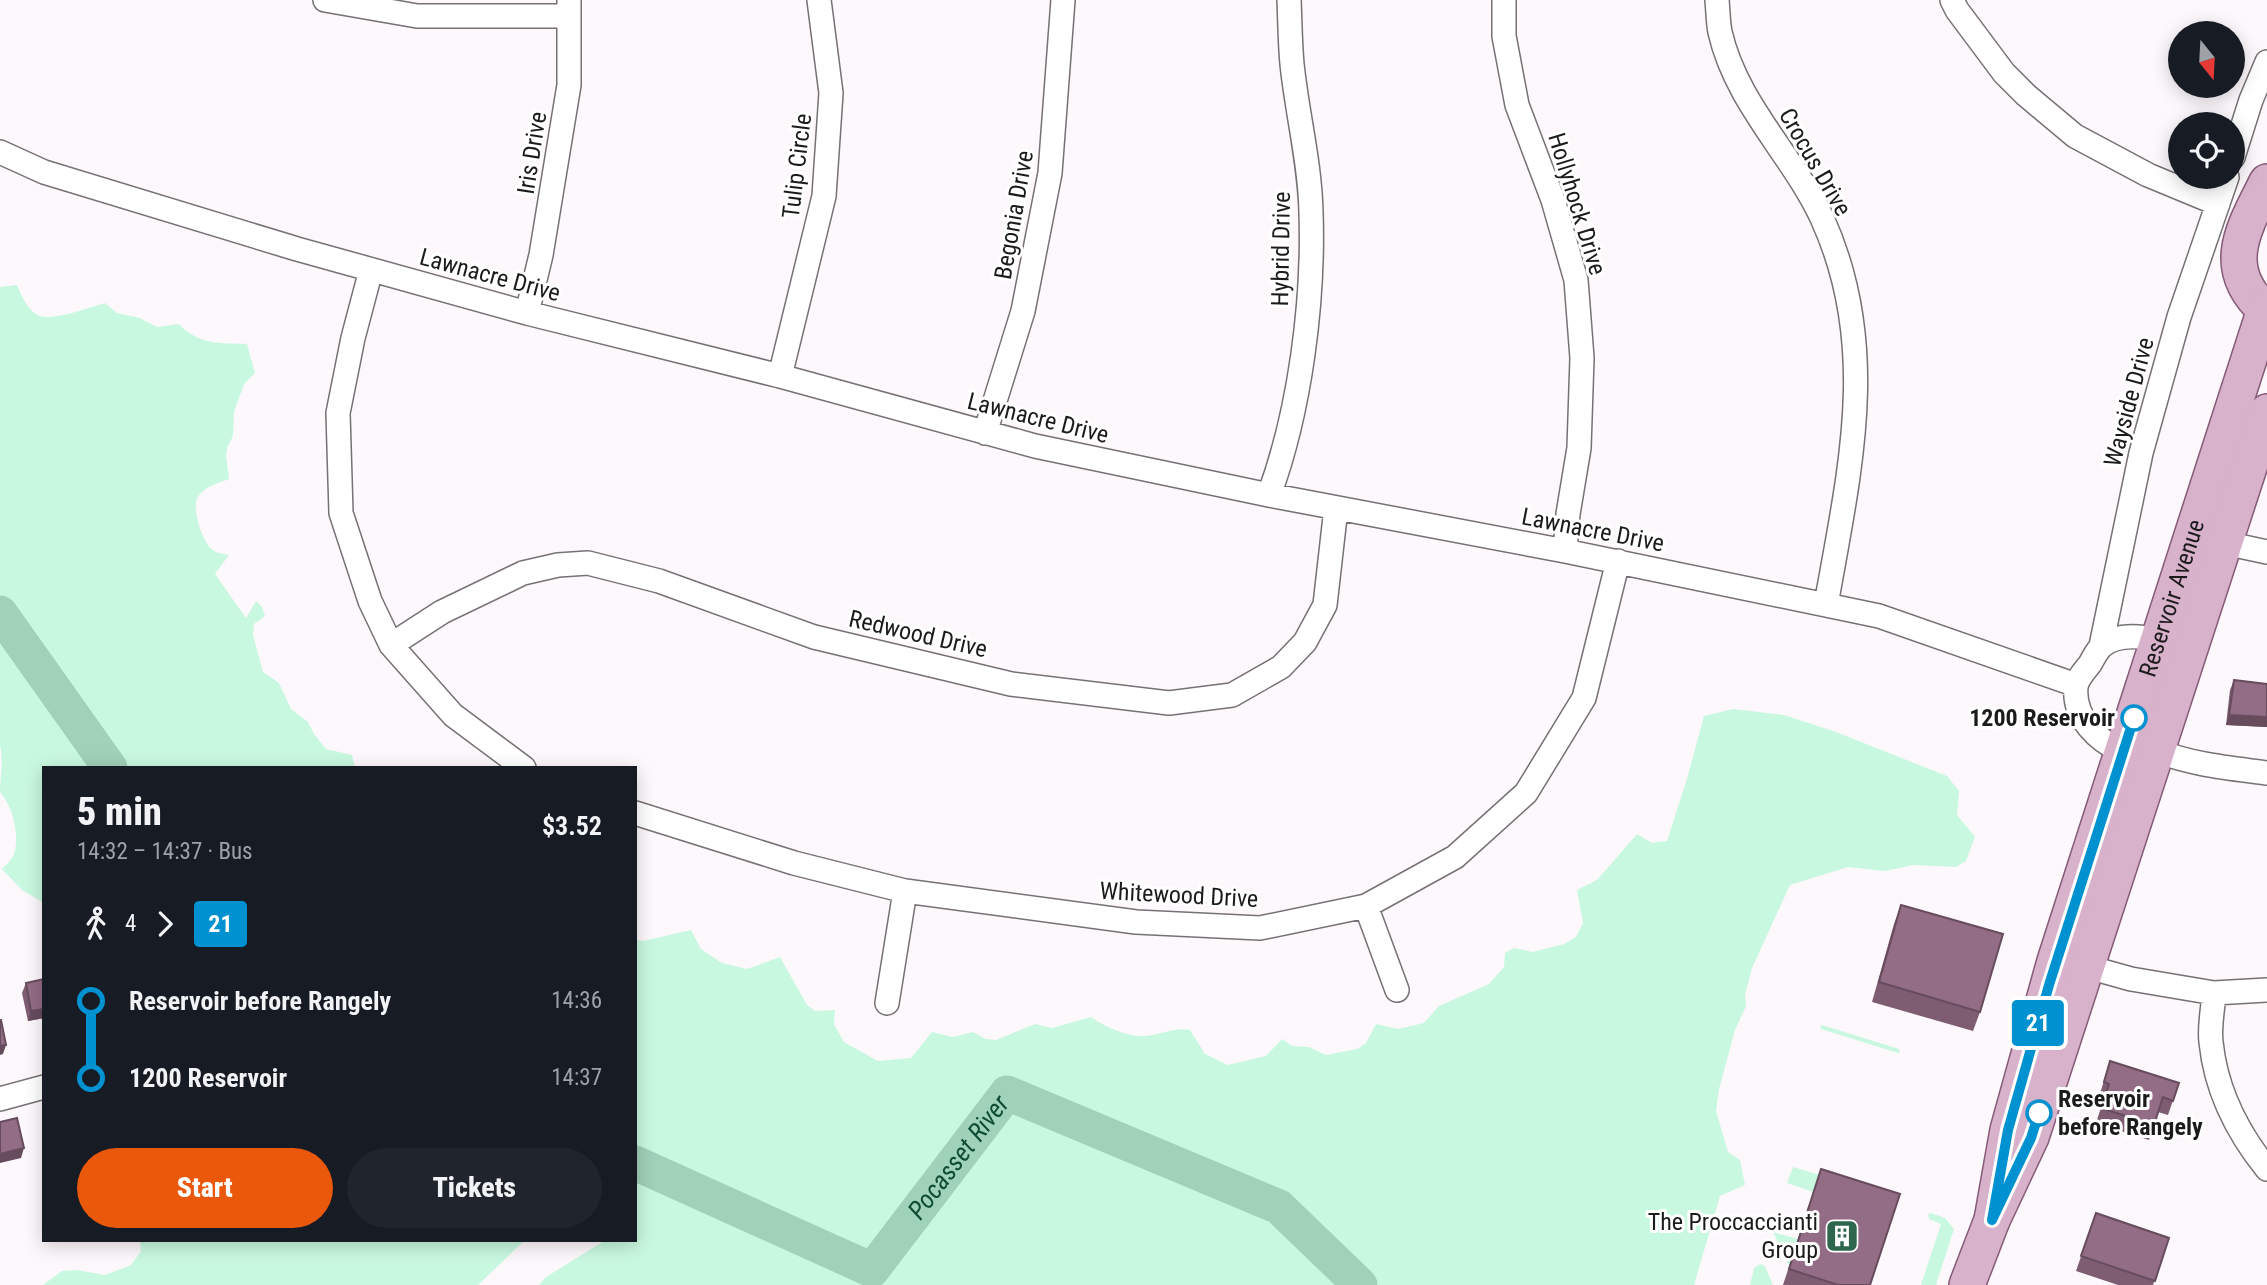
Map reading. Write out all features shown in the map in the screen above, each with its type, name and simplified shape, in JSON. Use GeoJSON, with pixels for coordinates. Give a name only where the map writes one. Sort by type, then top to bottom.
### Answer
{"type":"FeatureCollection","features":[{"type":"Feature","properties":{"kind":"main road"},"geometry":{"type":"LineString","coordinates":[[2266,309],[2247,290],[2237,256],[2248,218],[2267,183]]}},
{"type":"Feature","properties":{"kind":"main road","name":"Reservoir Avenue"},"geometry":{"type":"LineString","coordinates":[[1992,1220],[2008,1130],[2044,1000],[2266,309]]}},
{"type":"Feature","properties":{"kind":"main road","name":"Reservoir Avenue"},"geometry":{"type":"LineString","coordinates":[[1967,1285],[1992,1220],[2031,1138],[2267,412]]}},
{"type":"Feature","properties":{"kind":"street"},"geometry":{"type":"LineString","coordinates":[[325,0],[418,16],[568,8]]}},
{"type":"Feature","properties":{"kind":"street","name":"Tulip Circle"},"geometry":{"type":"LineString","coordinates":[[780,376],[824,196],[831,93],[819,0]]}},
{"type":"Feature","properties":{"kind":"street","name":"Begonia Drive"},"geometry":{"type":"LineString","coordinates":[[985,433],[1023,312],[1051,173],[1063,0]]}},
{"type":"Feature","properties":{"kind":"street","name":"Hybrid Drive"},"geometry":{"type":"LineString","coordinates":[[1269,495],[1284,454],[1293,411],[1305,330],[1311,262],[1311,210],[1292,63],[1289,0]]}},
{"type":"Feature","properties":{"kind":"street","name":"Hollyhock Drive"},"geometry":{"type":"LineString","coordinates":[[1504,0],[1504,36],[1517,105],[1553,200],[1576,280],[1582,358],[1579,448],[1564,551]]}},
{"type":"Feature","properties":{"kind":"street","name":"Crocus Drive"},"geometry":{"type":"LineString","coordinates":[[1717,0],[1719,29],[1728,58],[1747,99],[1822,218],[1847,290],[1856,354],[1856,412],[1847,484],[1826,606]]}},
{"type":"Feature","properties":{"kind":"street"},"geometry":{"type":"LineString","coordinates":[[1952,0],[2004,73],[2075,136],[2148,175],[2218,204]]}},
{"type":"Feature","properties":{"kind":"street","name":"Iris Drive"},"geometry":{"type":"LineString","coordinates":[[527,313],[546,229],[569,85],[568,8]]}},
{"type":"Feature","properties":{"kind":"street"},"geometry":{"type":"LineString","coordinates":[[2245,119],[2267,62]]}},
{"type":"Feature","properties":{"kind":"street","name":"Lawnacre Drive"},"geometry":{"type":"LineString","coordinates":[[0,152],[44,172],[371,270],[527,313],[780,376],[1035,446],[1269,495],[1618,561],[1879,616],[2076,685]]}},
{"type":"Feature","properties":{"kind":"street","name":"Wayside Drive"},"geometry":{"type":"LineString","coordinates":[[2101,646],[2141,453],[2179,317],[2223,189]]}},
{"type":"Feature","properties":{"kind":"street"},"geometry":{"type":"LineString","coordinates":[[371,270],[353,338],[338,413],[341,513],[370,601],[391,645],[453,715],[521,766]]}},
{"type":"Feature","properties":{"kind":"street","name":"Redwood Drive"},"geometry":{"type":"LineString","coordinates":[[391,645],[442,612],[523,573],[558,565],[588,563],[659,581],[814,637],[1011,684],[1169,703],[1232,695],[1281,667],[1305,642],[1325,605],[1336,508]]}},
{"type":"Feature","properties":{"kind":"street"},"geometry":{"type":"LineString","coordinates":[[2225,543],[2267,552]]}},
{"type":"Feature","properties":{"kind":"street","name":"Whitewood Drive"},"geometry":{"type":"LineString","coordinates":[[637,814],[794,863],[905,891],[1136,922],[1260,928],[1366,906],[1455,857],[1525,793],[1584,698],[1618,561]]}},
{"type":"Feature","properties":{"kind":"street"},"geometry":{"type":"LineString","coordinates":[[2123,752],[2099,740],[2086,724],[2078,703],[2076,685],[2101,646],[2134,636],[2159,640]]}},
{"type":"Feature","properties":{"kind":"street"},"geometry":{"type":"LineString","coordinates":[[2158,751],[2209,765],[2267,773]]}},
{"type":"Feature","properties":{"kind":"street"},"geometry":{"type":"LineString","coordinates":[[887,1003],[905,891]]}},
{"type":"Feature","properties":{"kind":"street"},"geometry":{"type":"LineString","coordinates":[[1366,906],[1398,990]]}},
{"type":"Feature","properties":{"kind":"street"},"geometry":{"type":"LineString","coordinates":[[2088,967],[2131,979],[2214,993],[2267,990]]}},
{"type":"Feature","properties":{"kind":"street"},"geometry":{"type":"LineString","coordinates":[[2214,993],[2210,1040],[2222,1093],[2232,1119],[2249,1147],[2267,1169]]}},
{"type":"Feature","properties":{"kind":"street"},"geometry":{"type":"LineString","coordinates":[[0,1099],[42,1088]]}},
{"type":"Feature","properties":{"kind":"green space"},"geometry":{"type":"Polygon","coordinates":[[[17,285],[23,299],[40,316],[63,315],[105,303],[117,313],[140,318],[157,327],[179,324],[202,339],[247,344],[255,373],[244,384],[234,412],[233,436],[226,456],[229,479],[211,486],[199,495],[196,504],[197,518],[209,547],[229,555],[215,574],[246,618],[256,601],[262,607],[265,616],[254,624],[253,635],[263,672],[279,683],[291,709],[308,722],[326,749],[352,755],[355,766],[42,766],[42,902],[22,890],[2,869],[14,853],[16,835],[11,812],[0,792],[0,287],[17,285]]]}},
{"type":"Feature","properties":{"kind":"green space"},"geometry":{"type":"Polygon","coordinates":[[[1733,709],[1784,715],[1836,732],[1947,776],[1959,791],[1957,815],[1975,837],[1966,861],[1956,867],[1914,865],[1885,871],[1848,867],[1790,885],[1752,968],[1745,995],[1746,1006],[1735,1030],[1719,1089],[1716,1111],[1728,1152],[1740,1160],[1745,1185],[1720,1196],[1694,1285],[539,1285],[546,1277],[602,1242],[637,1242],[637,940],[691,930],[701,949],[722,963],[747,969],[780,957],[807,1005],[815,1011],[835,1010],[834,1024],[844,1042],[878,1061],[911,1058],[932,1032],[953,1037],[973,1032],[986,1039],[996,1040],[1035,1024],[1052,1028],[1091,1017],[1117,1031],[1138,1036],[1190,1030],[1205,1054],[1228,1065],[1266,1056],[1282,1039],[1292,1046],[1309,1047],[1326,1055],[1357,1049],[1366,1043],[1376,1024],[1398,1029],[1424,1023],[1439,1006],[1489,984],[1504,967],[1505,953],[1514,948],[1533,952],[1564,944],[1576,937],[1583,923],[1577,890],[1597,880],[1637,834],[1652,843],[1667,841],[1704,716],[1733,709]]]}},
{"type":"Feature","properties":{"kind":"green space"},"geometry":{"type":"Polygon","coordinates":[[[1822,1025],[1899,1049],[1900,1052],[1821,1029],[1822,1025]]]}},
{"type":"Feature","properties":{"kind":"green space"},"geometry":{"type":"Polygon","coordinates":[[[1793,1167],[1898,1198],[1815,1189],[1813,1192],[1787,1183],[1793,1167]]]}},
{"type":"Feature","properties":{"kind":"green space"},"geometry":{"type":"Polygon","coordinates":[[[1928,1214],[1945,1218],[1954,1229],[1936,1285],[1921,1285],[1941,1224],[1929,1219],[1928,1214]]]}},
{"type":"Feature","properties":{"kind":"green space"},"geometry":{"type":"Polygon","coordinates":[[[1773,1232],[1798,1239],[1789,1266],[1773,1232]]]}},
{"type":"Feature","properties":{"kind":"green space"},"geometry":{"type":"Polygon","coordinates":[[[140,1242],[523,1242],[478,1285],[43,1285],[62,1271],[77,1270],[105,1275],[131,1265],[141,1251],[140,1242]]]}},
{"type":"Feature","properties":{"kind":"green space"},"geometry":{"type":"Polygon","coordinates":[[[1760,1264],[1765,1266],[1773,1285],[1750,1285],[1754,1268],[1760,1264]]]}},
{"type":"Feature","properties":{"kind":"building"},"geometry":{"type":"Polygon","coordinates":[[[2234,680],[2267,684],[2267,717],[2229,715],[2234,680]]]}},
{"type":"Feature","properties":{"kind":"building"},"geometry":{"type":"Polygon","coordinates":[[[1901,905],[2003,934],[1980,1012],[1879,982],[1901,905]]]}},
{"type":"Feature","properties":{"kind":"building"},"geometry":{"type":"Polygon","coordinates":[[[42,979],[42,1009],[31,1011],[26,983],[42,979]]]}},
{"type":"Feature","properties":{"kind":"building"},"geometry":{"type":"Polygon","coordinates":[[[0,1020],[6,1045],[0,1046],[0,1020]]]}},
{"type":"Feature","properties":{"kind":"building"},"geometry":{"type":"Polygon","coordinates":[[[2110,1061],[2179,1083],[2173,1101],[2163,1097],[2154,1125],[2101,1108],[2109,1084],[2104,1082],[2110,1061]]]}},
{"type":"Feature","properties":{"kind":"building"},"geometry":{"type":"Polygon","coordinates":[[[17,1118],[24,1148],[0,1154],[0,1122],[17,1118]]]}},
{"type":"Feature","properties":{"kind":"building","name":"The Proccaccianti Group"},"geometry":{"type":"Polygon","coordinates":[[[1821,1169],[1900,1194],[1870,1285],[1838,1285],[1789,1269],[1821,1169]]]}},
{"type":"Feature","properties":{"kind":"building"},"geometry":{"type":"Polygon","coordinates":[[[2096,1213],[2169,1238],[2155,1281],[2081,1256],[2096,1213]]]}},
{"type":"Feature","properties":{"kind":"waterway","name":"Pocasset River"},"geometry":{"type":"LineString","coordinates":[[0,613],[109,766]]}},
{"type":"Feature","properties":{"kind":"waterway","name":"Pocasset River"},"geometry":{"type":"LineString","coordinates":[[637,1164],[872,1270],[1007,1093],[1279,1207],[1360,1285]]}},
{"type":"Feature","properties":{"kind":"bus line","name":"21"},"geometry":{"type":"LineString","coordinates":[[2039,1113],[2031,1138],[1992,1220],[2008,1130],[2055,961],[2134,718]]}},
{"type":"Feature","properties":{"kind":"place","name":"1200 Reservoir"},"geometry":{"type":"Point","coordinates":[2134,718]}},
{"type":"Feature","properties":{"kind":"place","name":"Reservoir before Rangely"},"geometry":{"type":"Point","coordinates":[2039,1113]}},
{"type":"Feature","properties":{"kind":"place","name":"The Proccaccianti Group"},"geometry":{"type":"Point","coordinates":[1842,1236]}}]}
